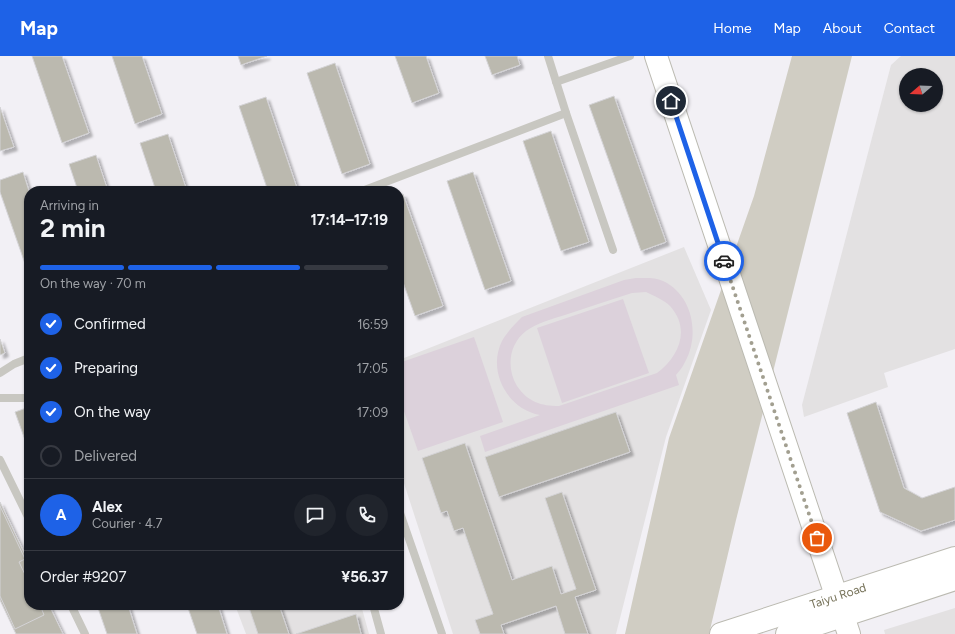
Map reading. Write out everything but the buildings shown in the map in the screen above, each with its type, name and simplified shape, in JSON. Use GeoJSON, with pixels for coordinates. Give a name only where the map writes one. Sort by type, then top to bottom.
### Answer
{"type":"FeatureCollection","features":[{"type":"Feature","properties":{"kind":"main road"},"geometry":{"type":"LineString","coordinates":[[656,56],[843,615]]}},
{"type":"Feature","properties":{"kind":"main road","name":"Taiyu Road"},"geometry":{"type":"LineString","coordinates":[[720,634],[843,615],[955,558]]}},
{"type":"Feature","properties":{"kind":"main road","name":"Taiyu Road"},"geometry":{"type":"LineString","coordinates":[[787,634],[955,579]]}},
{"type":"Feature","properties":{"kind":"lane"},"geometry":{"type":"LineString","coordinates":[[548,56],[613,250]]}},
{"type":"Feature","properties":{"kind":"lane"},"geometry":{"type":"LineString","coordinates":[[556,82],[630,56]]}},
{"type":"Feature","properties":{"kind":"lane"},"geometry":{"type":"LineString","coordinates":[[375,186],[566,113]]}},
{"type":"Feature","properties":{"kind":"lane"},"geometry":{"type":"LineString","coordinates":[[0,373],[14,364],[24,360]]}},
{"type":"Feature","properties":{"kind":"lane"},"geometry":{"type":"LineString","coordinates":[[0,398],[24,398]]}},
{"type":"Feature","properties":{"kind":"lane"},"geometry":{"type":"LineString","coordinates":[[0,460],[24,509]]}},
{"type":"Feature","properties":{"kind":"lane"},"geometry":{"type":"LineString","coordinates":[[404,524],[442,634]]}},
{"type":"Feature","properties":{"kind":"lane"},"geometry":{"type":"LineString","coordinates":[[73,610],[85,634]]}},
{"type":"Feature","properties":{"kind":"lane"},"geometry":{"type":"LineString","coordinates":[[374,610],[381,634]]}},
{"type":"Feature","properties":{"kind":"shaded area"},"geometry":{"type":"Polygon","coordinates":[[[792,56],[852,56],[709,634],[625,634],[669,438],[754,196],[792,56]]]}},
{"type":"Feature","properties":{"kind":"shaded area"},"geometry":{"type":"Polygon","coordinates":[[[901,56],[955,56],[955,349],[884,373],[888,387],[804,417],[802,405],[891,65],[901,56]]]}},
{"type":"Feature","properties":{"kind":"shaded area"},"geometry":{"type":"Polygon","coordinates":[[[684,247],[711,310],[666,437],[616,634],[453,634],[404,483],[404,358],[684,247]]]}},
{"type":"Feature","properties":{"kind":"shaded area"},"geometry":{"type":"Polygon","coordinates":[[[653,278],[663,281],[673,287],[687,306],[693,328],[692,340],[690,351],[684,364],[676,375],[679,385],[485,452],[480,436],[540,415],[528,411],[518,405],[503,387],[497,364],[498,353],[502,341],[509,331],[522,317],[624,280],[653,278]],[[646,292],[632,293],[545,322],[526,331],[520,336],[513,349],[511,357],[511,372],[517,386],[526,396],[535,402],[559,406],[657,373],[665,366],[676,351],[680,342],[680,324],[670,306],[646,292]]]}},
{"type":"Feature","properties":{"kind":"shaded area"},"geometry":{"type":"Polygon","coordinates":[[[623,299],[649,373],[562,403],[537,328],[623,299]]]}},
{"type":"Feature","properties":{"kind":"shaded area"},"geometry":{"type":"Polygon","coordinates":[[[474,337],[503,422],[418,451],[404,411],[404,361],[474,337]]]}},
{"type":"Feature","properties":{"kind":"shaded area"},"geometry":{"type":"Polygon","coordinates":[[[955,608],[955,634],[885,634],[884,630],[955,608]]]}},
{"type":"Feature","properties":{"kind":"shaded area"},"geometry":{"type":"Polygon","coordinates":[[[237,610],[362,610],[369,634],[246,634],[237,610]]]}},
{"type":"Feature","properties":{"kind":"way so far"},"geometry":{"type":"LineString","coordinates":[[724,261],[817,538]]}},
{"type":"Feature","properties":{"kind":"route"},"geometry":{"type":"LineString","coordinates":[[671,101],[724,261]]}}]}
